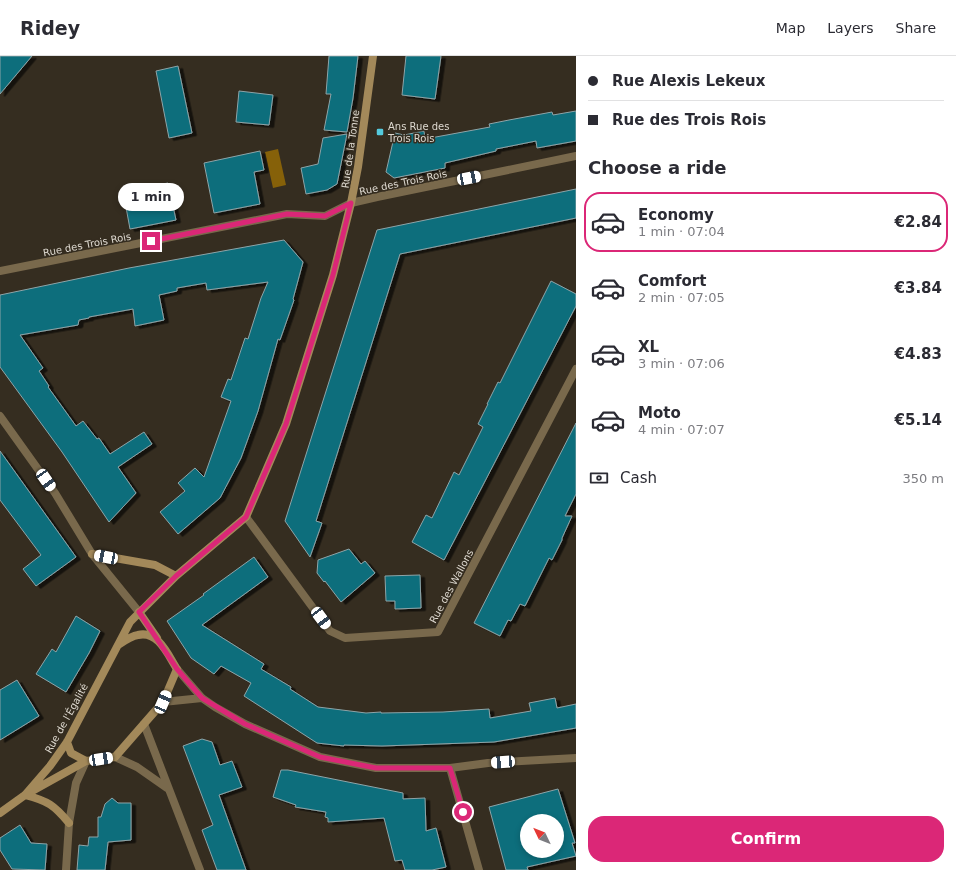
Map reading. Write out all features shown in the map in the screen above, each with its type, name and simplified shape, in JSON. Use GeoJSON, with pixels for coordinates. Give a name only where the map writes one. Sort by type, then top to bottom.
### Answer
{"type":"FeatureCollection","features":[{"type":"Feature","properties":{"kind":"street","name":"Rue de la Tonne"},"geometry":{"type":"LineString","coordinates":[[139,612],[176,576],[246,517],[286,424],[333,275],[351,203],[358,167],[372,56]]}},
{"type":"Feature","properties":{"kind":"street","name":"Rue des Trois Rois"},"geometry":{"type":"LineString","coordinates":[[0,271],[287,214],[325,216],[351,203],[576,156]]}},
{"type":"Feature","properties":{"kind":"street","name":"Rue des Wallons"},"geometry":{"type":"LineString","coordinates":[[246,517],[330,631],[345,638],[438,632],[576,369]]}},
{"type":"Feature","properties":{"kind":"street"},"geometry":{"type":"LineString","coordinates":[[0,416],[55,493],[92,554],[139,612],[177,669],[202,698],[245,724],[320,757],[376,768],[450,768],[488,763],[576,758]]}},
{"type":"Feature","properties":{"kind":"street"},"geometry":{"type":"LineString","coordinates":[[92,554],[155,565],[176,576]]}},
{"type":"Feature","properties":{"kind":"street","name":"Rue de l'Égalité"},"geometry":{"type":"LineString","coordinates":[[25,795],[50,766],[66,742],[130,622],[139,612]]}},
{"type":"Feature","properties":{"kind":"street"},"geometry":{"type":"LineString","coordinates":[[117,646],[137,635],[150,634],[160,642]]}},
{"type":"Feature","properties":{"kind":"street"},"geometry":{"type":"LineString","coordinates":[[168,789],[137,767],[115,757],[163,702],[177,669]]}},
{"type":"Feature","properties":{"kind":"street"},"geometry":{"type":"LineString","coordinates":[[163,702],[202,698]]}},
{"type":"Feature","properties":{"kind":"street"},"geometry":{"type":"LineString","coordinates":[[144,724],[200,870]]}},
{"type":"Feature","properties":{"kind":"street"},"geometry":{"type":"LineString","coordinates":[[66,742],[72,753],[86,761],[76,783],[69,823],[66,870]]}},
{"type":"Feature","properties":{"kind":"street","name":"Rue de l'Égalité"},"geometry":{"type":"LineString","coordinates":[[0,813],[25,795],[86,761],[115,757]]}},
{"type":"Feature","properties":{"kind":"street"},"geometry":{"type":"LineString","coordinates":[[450,768],[479,870]]}},
{"type":"Feature","properties":{"kind":"street"},"geometry":{"type":"LineString","coordinates":[[25,795],[45,800],[58,809],[69,823]]}},
{"type":"Feature","properties":{"kind":"shaded area"},"geometry":{"type":"Polygon","coordinates":[[[278,149],[286,185],[273,188],[265,152],[278,149]]]}},
{"type":"Feature","properties":{"kind":"building"},"geometry":{"type":"Polygon","coordinates":[[[0,56],[32,56],[0,94],[0,56]]]}},
{"type":"Feature","properties":{"kind":"building"},"geometry":{"type":"Polygon","coordinates":[[[329,56],[358,56],[347,132],[324,130],[331,94],[326,94],[329,56]]]}},
{"type":"Feature","properties":{"kind":"building"},"geometry":{"type":"Polygon","coordinates":[[[406,56],[441,56],[435,99],[402,95],[406,56]]]}},
{"type":"Feature","properties":{"kind":"building"},"geometry":{"type":"Polygon","coordinates":[[[178,66],[192,133],[169,138],[156,71],[178,66]]]}},
{"type":"Feature","properties":{"kind":"building"},"geometry":{"type":"Polygon","coordinates":[[[239,91],[273,95],[269,125],[236,122],[239,91]]]}},
{"type":"Feature","properties":{"kind":"building"},"geometry":{"type":"Polygon","coordinates":[[[576,111],[576,141],[537,148],[536,141],[496,149],[496,151],[445,163],[445,168],[394,178],[386,172],[395,133],[404,135],[424,131],[425,139],[490,127],[489,124],[552,112],[553,115],[576,111]]]}},
{"type":"Feature","properties":{"kind":"building"},"geometry":{"type":"Polygon","coordinates":[[[347,134],[337,184],[327,190],[306,194],[301,168],[318,164],[323,138],[347,134]]]}},
{"type":"Feature","properties":{"kind":"building"},"geometry":{"type":"Polygon","coordinates":[[[260,151],[264,170],[254,172],[260,204],[214,213],[204,163],[260,151]]]}},
{"type":"Feature","properties":{"kind":"building"},"geometry":{"type":"Polygon","coordinates":[[[168,183],[176,220],[130,229],[123,191],[168,183]]]}},
{"type":"Feature","properties":{"kind":"building"},"geometry":{"type":"Polygon","coordinates":[[[576,189],[576,218],[400,254],[316,521],[322,523],[310,557],[285,521],[377,230],[576,189]]]}},
{"type":"Feature","properties":{"kind":"building"},"geometry":{"type":"Polygon","coordinates":[[[284,240],[303,262],[293,299],[294,300],[280,340],[278,339],[258,411],[241,458],[220,498],[178,534],[160,512],[185,491],[178,483],[195,468],[204,477],[231,401],[221,397],[228,379],[231,380],[245,338],[248,339],[261,298],[268,282],[207,290],[206,283],[177,288],[177,291],[159,295],[164,320],[135,326],[133,309],[89,317],[79,320],[78,325],[20,335],[43,368],[39,371],[49,386],[48,387],[76,426],[83,421],[97,439],[99,438],[110,454],[144,432],[152,444],[118,467],[136,493],[109,522],[62,452],[0,367],[0,295],[129,268],[284,240]]]}},
{"type":"Feature","properties":{"kind":"building"},"geometry":{"type":"Polygon","coordinates":[[[551,281],[576,294],[576,306],[444,560],[412,542],[426,515],[432,518],[454,472],[459,475],[483,427],[478,424],[487,404],[498,382],[500,383],[551,281]]]}},
{"type":"Feature","properties":{"kind":"building"},"geometry":{"type":"Polygon","coordinates":[[[576,423],[576,494],[565,516],[572,516],[552,560],[549,558],[525,606],[520,604],[511,621],[508,620],[500,636],[474,623],[576,423]]]}},
{"type":"Feature","properties":{"kind":"building"},"geometry":{"type":"Polygon","coordinates":[[[0,451],[76,557],[36,586],[23,569],[41,555],[0,500],[0,451]]]}},
{"type":"Feature","properties":{"kind":"building"},"geometry":{"type":"Polygon","coordinates":[[[349,549],[361,564],[365,561],[375,573],[341,602],[317,573],[318,560],[349,549]]]}},
{"type":"Feature","properties":{"kind":"building"},"geometry":{"type":"Polygon","coordinates":[[[254,557],[268,577],[202,625],[264,664],[261,669],[291,687],[290,689],[318,707],[366,713],[443,712],[489,709],[490,718],[531,711],[529,703],[555,698],[557,708],[576,704],[576,728],[494,742],[382,746],[344,746],[317,743],[244,696],[251,683],[221,666],[214,674],[191,658],[167,621],[254,557]]]}},
{"type":"Feature","properties":{"kind":"building"},"geometry":{"type":"Polygon","coordinates":[[[420,575],[421,608],[395,609],[395,601],[386,601],[385,576],[420,575]]]}},
{"type":"Feature","properties":{"kind":"building"},"geometry":{"type":"Polygon","coordinates":[[[76,616],[100,631],[66,692],[36,674],[52,649],[56,652],[76,616]]]}},
{"type":"Feature","properties":{"kind":"building"},"geometry":{"type":"Polygon","coordinates":[[[17,680],[39,716],[0,740],[0,690],[17,680]]]}},
{"type":"Feature","properties":{"kind":"building"},"geometry":{"type":"Polygon","coordinates":[[[202,739],[212,742],[220,765],[232,761],[242,787],[219,795],[246,870],[217,870],[202,830],[213,825],[183,746],[202,739]]]}},
{"type":"Feature","properties":{"kind":"building"},"geometry":{"type":"Polygon","coordinates":[[[281,770],[288,770],[403,793],[403,799],[425,798],[426,831],[436,828],[446,867],[432,870],[405,870],[402,860],[395,861],[384,818],[328,822],[328,818],[325,817],[326,812],[295,807],[296,805],[273,797],[281,770]]]}},
{"type":"Feature","properties":{"kind":"building"},"geometry":{"type":"Polygon","coordinates":[[[558,789],[575,843],[572,843],[576,856],[527,867],[528,870],[506,870],[489,807],[558,789]]]}},
{"type":"Feature","properties":{"kind":"building"},"geometry":{"type":"Polygon","coordinates":[[[112,798],[118,803],[131,803],[131,840],[108,842],[105,870],[77,870],[79,845],[88,846],[89,837],[98,837],[98,817],[101,817],[105,804],[112,798]]]}},
{"type":"Feature","properties":{"kind":"building"},"geometry":{"type":"Polygon","coordinates":[[[20,825],[31,843],[47,844],[45,870],[12,869],[0,850],[0,838],[20,825]]]}},
{"type":"Feature","properties":{"kind":"place","name":"Ans Rue des Trois Rois"},"geometry":{"type":"Point","coordinates":[380,132]}},
{"type":"Feature","properties":{"kind":"route"},"geometry":{"type":"LineString","coordinates":[[151,241],[287,214],[325,216],[351,203],[333,275],[286,424],[246,517],[176,576],[139,612],[177,669],[202,698],[214,707],[245,724],[320,757],[376,768],[450,768],[463,812]]}}]}
